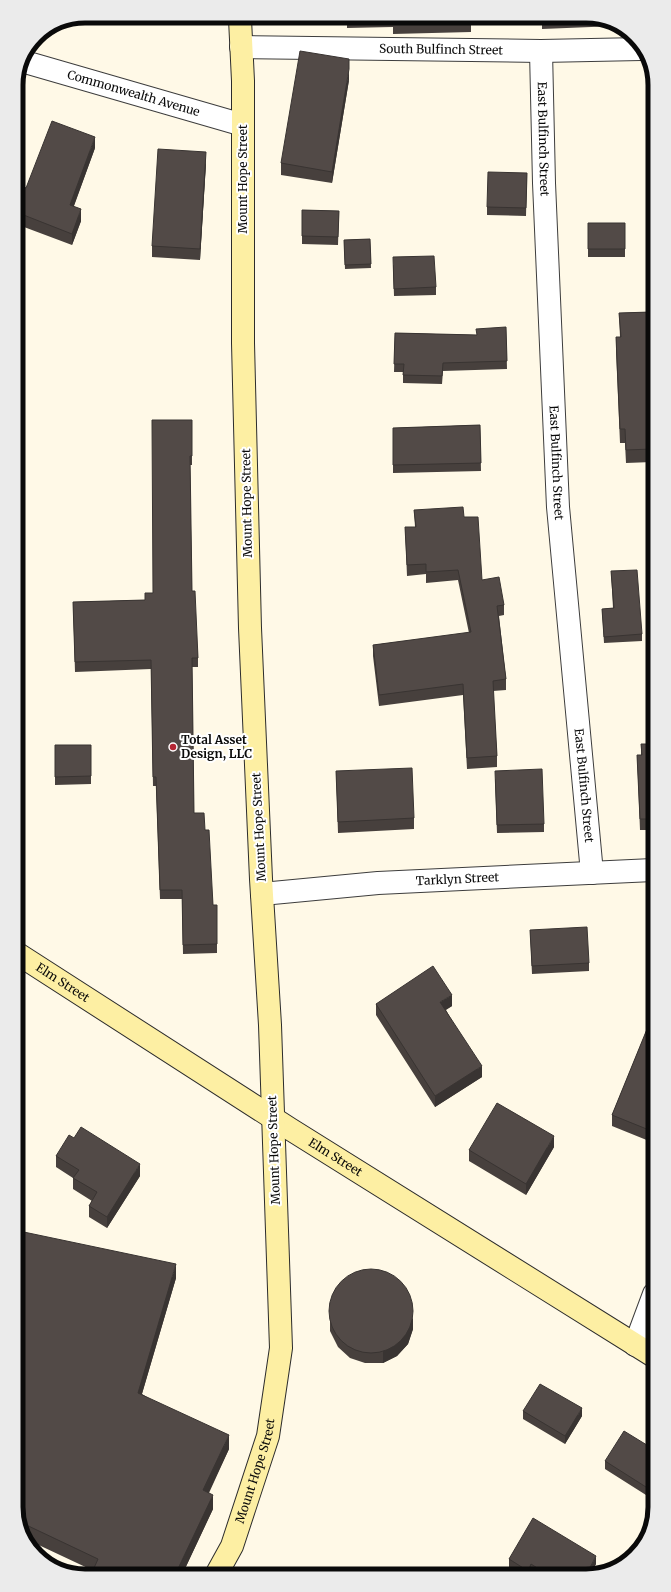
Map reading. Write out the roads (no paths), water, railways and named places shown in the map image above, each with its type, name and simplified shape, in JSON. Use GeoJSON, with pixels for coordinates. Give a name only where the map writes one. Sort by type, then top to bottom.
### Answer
{"type":"FeatureCollection","features":[{"type":"Feature","properties":{"kind":"street","name":"Mount Hope Street"},"geometry":{"type":"LineString","coordinates":[[221,1569],[232,1546],[268,1436],[280,1348],[270,1025],[262,894],[250,628],[243,343],[243,125],[240,23]]}},
{"type":"Feature","properties":{"kind":"street","name":"South Bulfinch Street"},"geometry":{"type":"LineString","coordinates":[[241,48],[541,51],[636,49]]}},
{"type":"Feature","properties":{"kind":"street","name":"East Bulfinch Street"},"geometry":{"type":"LineString","coordinates":[[541,51],[544,183],[558,507],[592,873]]}},
{"type":"Feature","properties":{"kind":"street","name":"Commonwealth Avenue"},"geometry":{"type":"LineString","coordinates":[[27,63],[243,125]]}},
{"type":"Feature","properties":{"kind":"street","name":"Tarklyn Street"},"geometry":{"type":"LineString","coordinates":[[262,894],[378,883],[648,870]]}},
{"type":"Feature","properties":{"kind":"street","name":"Elm Street"},"geometry":{"type":"LineString","coordinates":[[23,957],[273,1118],[648,1353]]}},
{"type":"Feature","properties":{"kind":"street"},"geometry":{"type":"LineString","coordinates":[[635,1345],[648,1310]]}},
{"type":"Feature","properties":{"kind":"place","name":"Total Asset Design, LLC"},"geometry":{"type":"Point","coordinates":[173,747]}}]}
